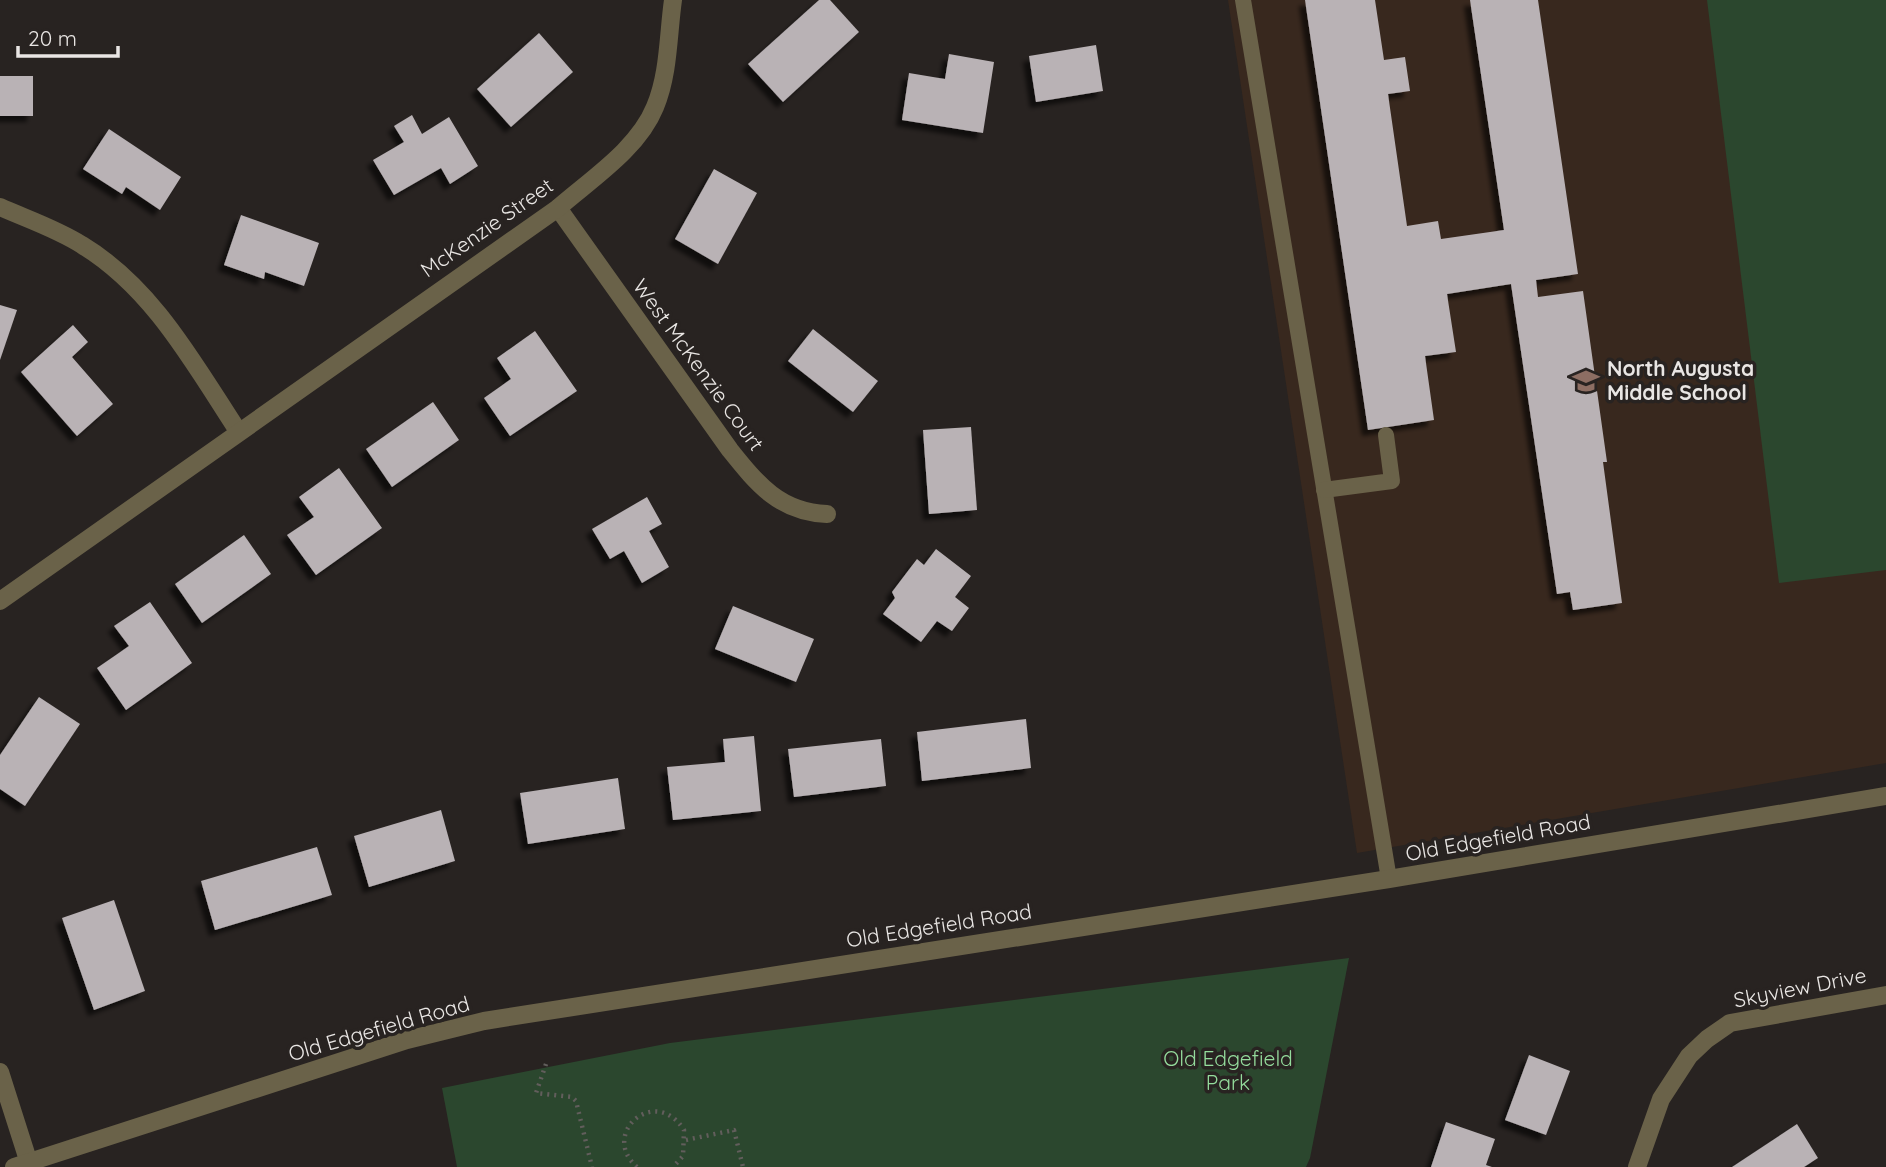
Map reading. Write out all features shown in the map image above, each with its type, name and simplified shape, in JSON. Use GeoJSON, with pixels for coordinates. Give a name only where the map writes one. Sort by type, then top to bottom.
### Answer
{"type":"FeatureCollection","features":[{"type":"Feature","properties":{"kind":"street","name":"McKenzie Street"},"geometry":{"type":"LineString","coordinates":[[0,601],[558,208],[646,127],[662,84],[673,0]]}},
{"type":"Feature","properties":{"kind":"street"},"geometry":{"type":"LineString","coordinates":[[0,207],[81,244],[134,286],[157,312],[239,431]]}},
{"type":"Feature","properties":{"kind":"street","name":"West McKenzie Court"},"geometry":{"type":"LineString","coordinates":[[558,208],[730,450],[758,484],[772,498],[791,508],[827,514]]}},
{"type":"Feature","properties":{"kind":"street","name":"Old Edgefield Road"},"geometry":{"type":"LineString","coordinates":[[22,1165],[407,1040],[484,1021],[1389,879],[1886,796]]}},
{"type":"Feature","properties":{"kind":"street","name":"Skyview Drive"},"geometry":{"type":"LineString","coordinates":[[1637,1167],[1661,1099],[1689,1056],[1730,1023],[1886,995]]}},
{"type":"Feature","properties":{"kind":"street"},"geometry":{"type":"LineString","coordinates":[[0,1072],[22,1165]]}},
{"type":"Feature","properties":{"kind":"lane"},"geometry":{"type":"LineString","coordinates":[[1243,0],[1389,879]]}},
{"type":"Feature","properties":{"kind":"lane"},"geometry":{"type":"LineString","coordinates":[[1324,490],[1392,481],[1386,435]]}},
{"type":"Feature","properties":{"kind":"path"},"geometry":{"type":"LineString","coordinates":[[546,1064],[536,1093],[572,1097],[576,1101],[592,1167]]}},
{"type":"Feature","properties":{"kind":"path"},"geometry":{"type":"LineString","coordinates":[[637,1167],[628,1157],[624,1139],[633,1121],[650,1111],[670,1115],[684,1130],[686,1140],[683,1156],[673,1167]]}},
{"type":"Feature","properties":{"kind":"path"},"geometry":{"type":"LineString","coordinates":[[686,1140],[734,1130],[743,1167]]}},
{"type":"Feature","properties":{"kind":"shaded area","name":"North Augusta Middle School"},"geometry":{"type":"Polygon","coordinates":[[[1228,0],[1886,0],[1886,763],[1357,853],[1228,0]]]}},
{"type":"Feature","properties":{"kind":"green space"},"geometry":{"type":"Polygon","coordinates":[[[1707,0],[1886,0],[1886,570],[1779,583],[1707,0]]]}},
{"type":"Feature","properties":{"kind":"green space","name":"Old Edgefield Park"},"geometry":{"type":"Polygon","coordinates":[[[1349,958],[1310,1158],[1306,1167],[457,1167],[442,1088],[670,1043],[1349,958]]]}},
{"type":"Feature","properties":{"kind":"building"},"geometry":{"type":"Polygon","coordinates":[[[819,0],[830,0],[859,32],[783,102],[748,64],[819,0]]]}},
{"type":"Feature","properties":{"kind":"building"},"geometry":{"type":"Polygon","coordinates":[[[1305,0],[1375,0],[1384,60],[1405,57],[1410,91],[1388,94],[1407,226],[1438,221],[1441,239],[1504,230],[1470,0],[1538,0],[1578,274],[1536,280],[1538,297],[1583,291],[1607,462],[1603,462],[1622,603],[1573,610],[1570,592],[1557,594],[1511,284],[1447,294],[1456,352],[1425,356],[1434,420],[1368,430],[1305,0]]]}},
{"type":"Feature","properties":{"kind":"building"},"geometry":{"type":"Polygon","coordinates":[[[539,33],[573,72],[511,127],[477,89],[539,33]]]}},
{"type":"Feature","properties":{"kind":"building"},"geometry":{"type":"Polygon","coordinates":[[[1096,45],[1103,91],[1036,102],[1029,56],[1096,45]]]}},
{"type":"Feature","properties":{"kind":"building"},"geometry":{"type":"Polygon","coordinates":[[[949,54],[994,62],[983,133],[902,120],[909,73],[945,79],[949,54]]]}},
{"type":"Feature","properties":{"kind":"building"},"geometry":{"type":"Polygon","coordinates":[[[0,76],[33,76],[33,116],[0,116],[0,76]]]}},
{"type":"Feature","properties":{"kind":"building"},"geometry":{"type":"Polygon","coordinates":[[[412,115],[422,134],[449,117],[478,166],[450,184],[441,168],[394,195],[373,160],[404,142],[394,126],[412,115]]]}},
{"type":"Feature","properties":{"kind":"building"},"geometry":{"type":"Polygon","coordinates":[[[109,129],[181,177],[160,210],[126,187],[122,194],[83,169],[109,129]]]}},
{"type":"Feature","properties":{"kind":"building"},"geometry":{"type":"Polygon","coordinates":[[[714,169],[757,193],[718,264],[675,239],[714,169]]]}},
{"type":"Feature","properties":{"kind":"building"},"geometry":{"type":"Polygon","coordinates":[[[241,215],[319,243],[304,286],[265,272],[264,279],[224,265],[241,215]]]}},
{"type":"Feature","properties":{"kind":"building"},"geometry":{"type":"Polygon","coordinates":[[[0,305],[17,310],[0,360],[0,305]]]}},
{"type":"Feature","properties":{"kind":"building"},"geometry":{"type":"Polygon","coordinates":[[[73,325],[88,342],[72,357],[113,404],[77,436],[21,372],[73,325]]]}},
{"type":"Feature","properties":{"kind":"building"},"geometry":{"type":"Polygon","coordinates":[[[813,329],[878,381],[853,412],[788,361],[813,329]]]}},
{"type":"Feature","properties":{"kind":"building"},"geometry":{"type":"Polygon","coordinates":[[[535,331],[577,391],[510,436],[484,398],[511,379],[497,358],[535,331]]]}},
{"type":"Feature","properties":{"kind":"building"},"geometry":{"type":"Polygon","coordinates":[[[433,402],[459,440],[392,487],[366,449],[433,402]]]}},
{"type":"Feature","properties":{"kind":"building"},"geometry":{"type":"Polygon","coordinates":[[[971,427],[977,510],[929,514],[923,430],[971,427]]]}},
{"type":"Feature","properties":{"kind":"building"},"geometry":{"type":"Polygon","coordinates":[[[339,468],[382,528],[316,575],[287,535],[314,517],[299,497],[339,468]]]}},
{"type":"Feature","properties":{"kind":"building"},"geometry":{"type":"Polygon","coordinates":[[[647,497],[662,524],[649,531],[669,567],[642,583],[624,551],[610,559],[592,529],[647,497]]]}},
{"type":"Feature","properties":{"kind":"building"},"geometry":{"type":"Polygon","coordinates":[[[244,535],[271,574],[202,623],[175,584],[244,535]]]}},
{"type":"Feature","properties":{"kind":"building"},"geometry":{"type":"Polygon","coordinates":[[[936,549],[971,576],[955,597],[969,608],[952,631],[937,621],[921,642],[883,614],[895,598],[892,592],[917,559],[924,565],[936,549]]]}},
{"type":"Feature","properties":{"kind":"building"},"geometry":{"type":"Polygon","coordinates":[[[150,602],[192,663],[126,710],[97,668],[129,646],[114,626],[150,602]]]}},
{"type":"Feature","properties":{"kind":"building"},"geometry":{"type":"Polygon","coordinates":[[[733,606],[814,639],[796,682],[715,649],[733,606]]]}},
{"type":"Feature","properties":{"kind":"building"},"geometry":{"type":"Polygon","coordinates":[[[39,697],[80,724],[25,806],[0,789],[0,755],[39,697]]]}},
{"type":"Feature","properties":{"kind":"building"},"geometry":{"type":"Polygon","coordinates":[[[1026,719],[1031,768],[922,781],[917,732],[1026,719]]]}},
{"type":"Feature","properties":{"kind":"building"},"geometry":{"type":"Polygon","coordinates":[[[754,736],[761,811],[673,820],[667,767],[725,762],[723,739],[754,736]]]}},
{"type":"Feature","properties":{"kind":"building"},"geometry":{"type":"Polygon","coordinates":[[[881,739],[886,786],[794,797],[788,749],[881,739]]]}},
{"type":"Feature","properties":{"kind":"building"},"geometry":{"type":"Polygon","coordinates":[[[618,778],[625,829],[528,844],[520,793],[618,778]]]}},
{"type":"Feature","properties":{"kind":"building"},"geometry":{"type":"Polygon","coordinates":[[[441,810],[455,861],[369,887],[354,836],[441,810]]]}},
{"type":"Feature","properties":{"kind":"building"},"geometry":{"type":"Polygon","coordinates":[[[317,847],[332,895],[215,930],[201,881],[317,847]]]}},
{"type":"Feature","properties":{"kind":"building"},"geometry":{"type":"Polygon","coordinates":[[[114,900],[145,991],[94,1010],[62,918],[114,900]]]}},
{"type":"Feature","properties":{"kind":"building"},"geometry":{"type":"Polygon","coordinates":[[[1529,1055],[1570,1071],[1546,1135],[1505,1120],[1529,1055]]]}},
{"type":"Feature","properties":{"kind":"building"},"geometry":{"type":"Polygon","coordinates":[[[1446,1122],[1495,1139],[1486,1165],[1492,1167],[1431,1167],[1446,1122]]]}},
{"type":"Feature","properties":{"kind":"building"},"geometry":{"type":"Polygon","coordinates":[[[1797,1124],[1818,1158],[1804,1167],[1732,1167],[1797,1124]]]}},
{"type":"Feature","properties":{"kind":"place","name":"North Augusta Middle School"},"geometry":{"type":"Point","coordinates":[1586,381]}}]}
